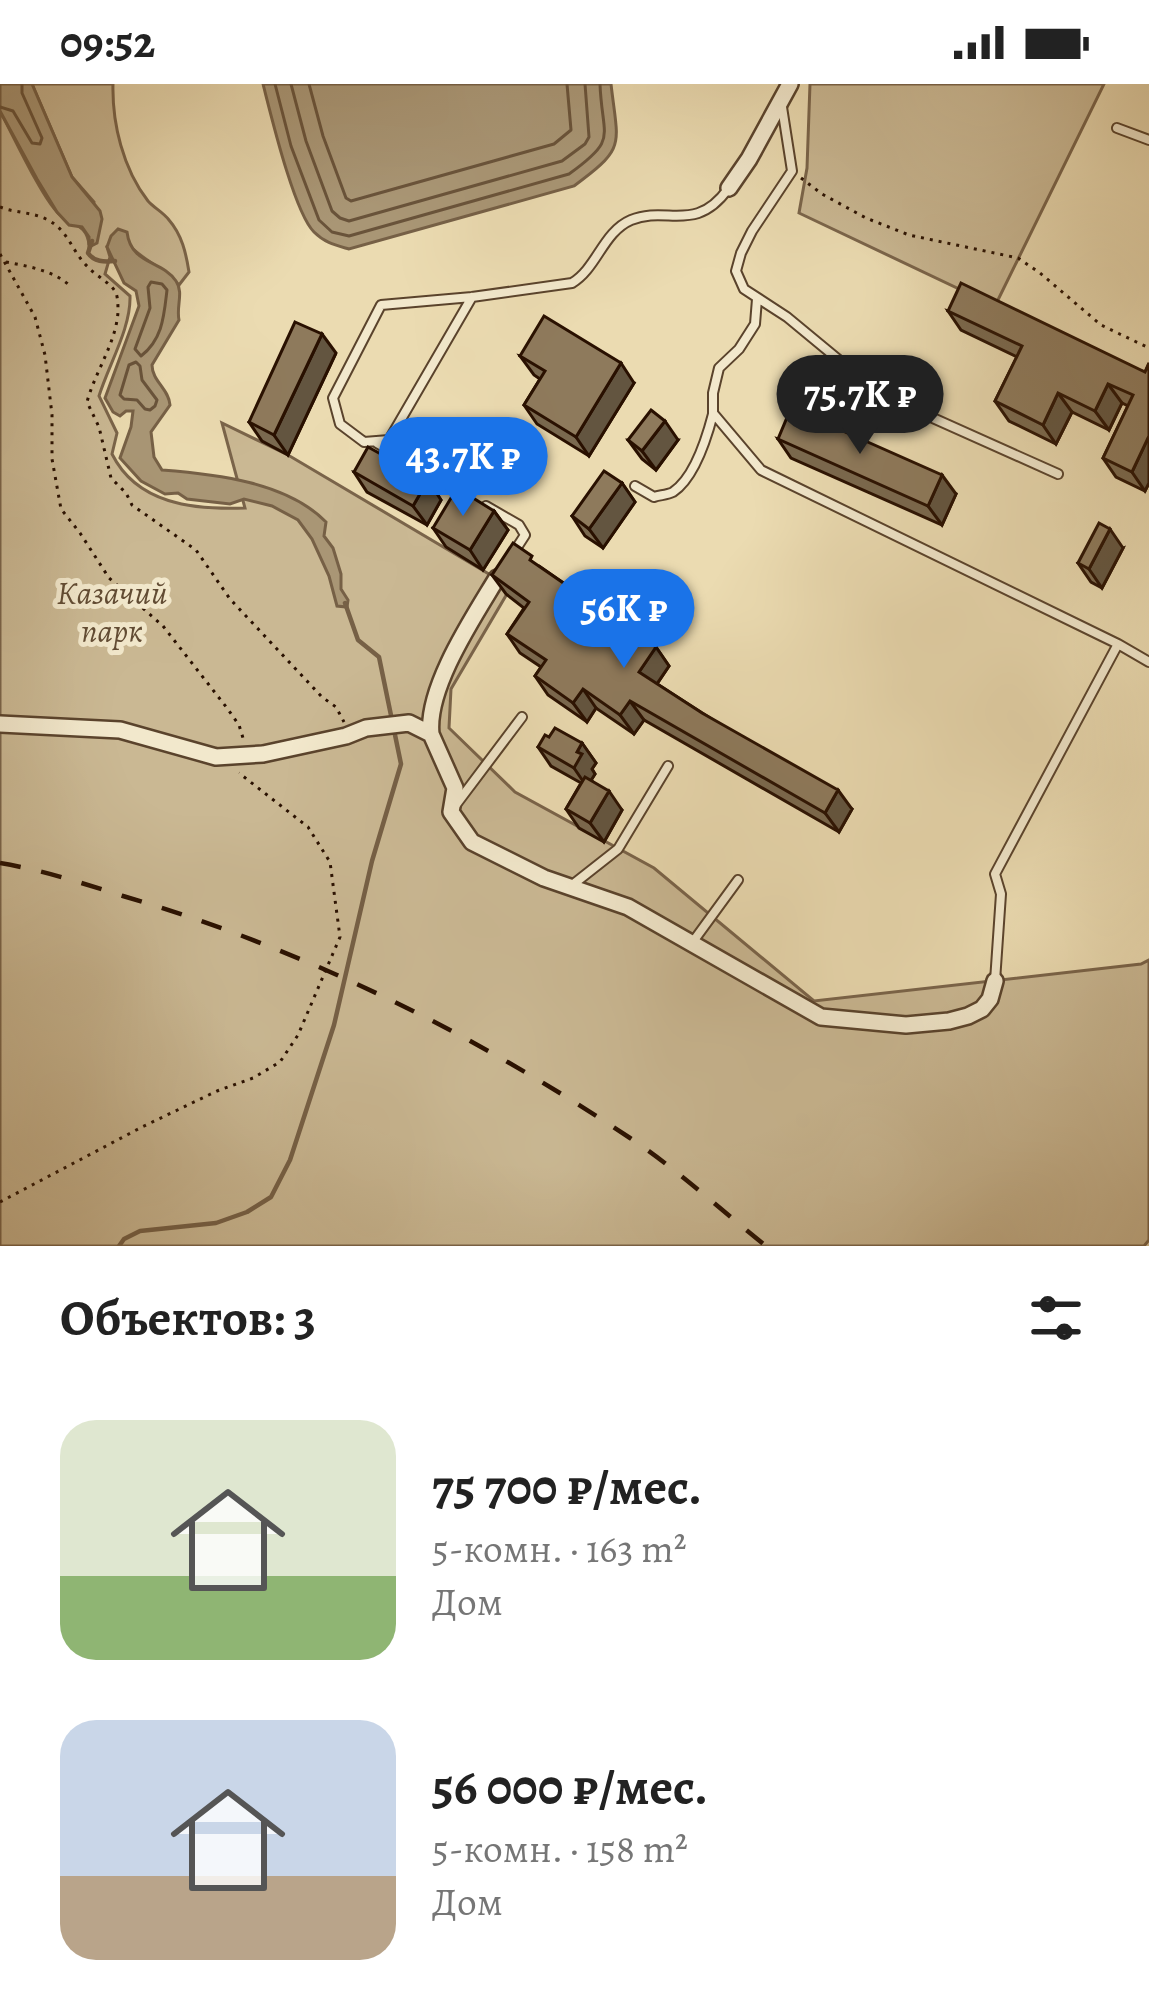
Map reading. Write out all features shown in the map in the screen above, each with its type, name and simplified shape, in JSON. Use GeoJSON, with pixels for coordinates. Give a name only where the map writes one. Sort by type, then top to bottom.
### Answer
{"type":"FeatureCollection","features":[{"type":"Feature","properties":{"kind":"street"},"geometry":{"type":"LineString","coordinates":[[729,188],[790,84]]}},
{"type":"Feature","properties":{"kind":"street"},"geometry":{"type":"LineString","coordinates":[[500,573],[462,640],[429,718],[431,734],[455,788],[451,812],[472,842],[544,878],[628,907],[821,1017],[906,1025],[949,1021],[982,1010],[995,981]]}},
{"type":"Feature","properties":{"kind":"street"},"geometry":{"type":"LineString","coordinates":[[0,724],[120,730],[216,757],[409,723],[431,734]]}},
{"type":"Feature","properties":{"kind":"lane"},"geometry":{"type":"LineString","coordinates":[[781,100],[792,171],[752,231],[736,272],[744,289],[787,316],[856,380],[1058,474]]}},
{"type":"Feature","properties":{"kind":"lane"},"geometry":{"type":"LineString","coordinates":[[1117,128],[1149,140]]}},
{"type":"Feature","properties":{"kind":"lane"},"geometry":{"type":"LineString","coordinates":[[472,297],[389,440],[364,442],[340,424],[333,398],[381,305],[572,283],[583,277],[611,235],[625,223],[646,215],[685,217],[704,211],[729,188]]}},
{"type":"Feature","properties":{"kind":"lane"},"geometry":{"type":"LineString","coordinates":[[635,487],[654,497],[674,491],[705,444],[719,368],[740,349],[755,324],[757,299]]}},
{"type":"Feature","properties":{"kind":"lane"},"geometry":{"type":"LineString","coordinates":[[713,413],[761,470],[1149,662]]}},
{"type":"Feature","properties":{"kind":"lane"},"geometry":{"type":"LineString","coordinates":[[374,441],[519,526],[525,535],[510,558]]}},
{"type":"Feature","properties":{"kind":"lane"},"geometry":{"type":"LineString","coordinates":[[995,981],[1000,894],[994,874],[1118,644]]}},
{"type":"Feature","properties":{"kind":"lane"},"geometry":{"type":"LineString","coordinates":[[451,812],[522,717]]}},
{"type":"Feature","properties":{"kind":"lane"},"geometry":{"type":"LineString","coordinates":[[569,887],[618,849],[668,766]]}},
{"type":"Feature","properties":{"kind":"lane"},"geometry":{"type":"LineString","coordinates":[[691,944],[738,880]]}},
{"type":"Feature","properties":{"kind":"path"},"geometry":{"type":"LineString","coordinates":[[792,171],[822,194],[909,235],[1018,258],[1101,325],[1149,348]]}},
{"type":"Feature","properties":{"kind":"path"},"geometry":{"type":"LineString","coordinates":[[0,207],[42,216],[55,224],[84,263],[115,291],[116,323],[87,402],[112,478],[131,505],[196,550],[230,599],[336,707],[352,734]]}},
{"type":"Feature","properties":{"kind":"path"},"geometry":{"type":"LineString","coordinates":[[0,255],[35,317],[45,355],[52,459],[61,509],[109,578],[164,626],[227,708],[239,725],[246,755]]}},
{"type":"Feature","properties":{"kind":"path"},"geometry":{"type":"LineString","coordinates":[[5,262],[33,267],[68,284]]}},
{"type":"Feature","properties":{"kind":"path"},"geometry":{"type":"LineString","coordinates":[[0,1202],[142,1127],[253,1078],[280,1062],[298,1035],[340,938],[330,862],[308,826],[216,757]]}},
{"type":"Feature","properties":{"kind":"green space","name":"Казачий парк"},"geometry":{"type":"Polygon","coordinates":[[[32,84],[113,84],[117,130],[126,160],[148,201],[173,226],[186,258],[189,272],[179,285],[128,244],[107,247],[110,257],[105,274],[130,296],[123,333],[99,396],[117,433],[112,454],[123,471],[151,494],[168,500],[245,508],[222,423],[288,455],[511,587],[451,689],[449,728],[515,792],[654,868],[814,1001],[1149,960],[1149,1240],[1144,1246],[0,1246],[0,111],[51,205],[82,229],[89,245],[94,202],[72,177],[32,84]]]}},
{"type":"Feature","properties":{"kind":"green space"},"geometry":{"type":"Polygon","coordinates":[[[810,84],[1104,84],[995,306],[799,213],[807,168],[810,84]]]}},
{"type":"Feature","properties":{"kind":"water"},"geometry":{"type":"Polygon","coordinates":[[[0,84],[32,84],[72,177],[100,211],[97,243],[89,247],[82,227],[69,225],[57,212],[0,111],[0,84]]]}},
{"type":"Feature","properties":{"kind":"water"},"geometry":{"type":"Polygon","coordinates":[[[263,84],[611,84],[615,144],[603,162],[574,186],[349,249],[322,239],[306,221],[263,84]]]}},
{"type":"Feature","properties":{"kind":"water"},"geometry":{"type":"Polygon","coordinates":[[[118,229],[127,232],[134,251],[170,274],[179,290],[179,320],[152,365],[170,405],[151,432],[154,457],[162,470],[249,482],[310,508],[326,522],[324,536],[333,548],[347,607],[337,606],[329,576],[298,520],[272,506],[244,499],[230,504],[165,494],[141,481],[120,458],[133,411],[120,416],[105,398],[139,306],[136,291],[124,283],[107,247],[118,229]]]}},
{"type":"Feature","properties":{"kind":"building"},"geometry":{"type":"Polygon","coordinates":[[[961,283],[1145,372],[1149,363],[1149,436],[1132,472],[1103,458],[1133,395],[1108,384],[1095,411],[1058,393],[1043,425],[995,401],[1022,346],[948,311],[961,283]]]}},
{"type":"Feature","properties":{"kind":"building"},"geometry":{"type":"Polygon","coordinates":[[[544,316],[621,363],[576,437],[524,405],[545,371],[520,356],[544,316]]]}},
{"type":"Feature","properties":{"kind":"building"},"geometry":{"type":"Polygon","coordinates":[[[295,322],[322,334],[274,435],[249,422],[295,322]]]}},
{"type":"Feature","properties":{"kind":"building"},"geometry":{"type":"Polygon","coordinates":[[[791,408],[942,475],[928,506],[778,439],[791,408]]]}},
{"type":"Feature","properties":{"kind":"building"},"geometry":{"type":"Polygon","coordinates":[[[651,410],[665,421],[642,451],[628,440],[651,410]]]}},
{"type":"Feature","properties":{"kind":"building"},"geometry":{"type":"Polygon","coordinates":[[[368,447],[428,480],[413,506],[354,472],[368,447]]]}},
{"type":"Feature","properties":{"kind":"building"},"geometry":{"type":"Polygon","coordinates":[[[604,471],[622,483],[589,529],[572,516],[604,471]]]}},
{"type":"Feature","properties":{"kind":"building"},"geometry":{"type":"Polygon","coordinates":[[[457,488],[494,511],[470,550],[433,528],[457,488]]]}},
{"type":"Feature","properties":{"kind":"building"},"geometry":{"type":"Polygon","coordinates":[[[1099,523],[1110,529],[1089,569],[1078,563],[1099,523]]]}},
{"type":"Feature","properties":{"kind":"building"},"geometry":{"type":"Polygon","coordinates":[[[513,543],[532,556],[530,560],[656,647],[639,672],[838,790],[825,813],[630,701],[620,715],[583,689],[573,703],[535,676],[546,660],[507,634],[529,602],[492,575],[513,543]]]}},
{"type":"Feature","properties":{"kind":"building"},"geometry":{"type":"Polygon","coordinates":[[[555,728],[582,743],[574,768],[538,747],[555,728]]]}},
{"type":"Feature","properties":{"kind":"building"},"geometry":{"type":"Polygon","coordinates":[[[585,777],[609,791],[590,823],[566,809],[585,777]]]}},
{"type":"Feature","properties":{"kind":"waterway"},"geometry":{"type":"LineString","coordinates":[[92,241],[90,256],[115,261]]}},
{"type":"Feature","properties":{"kind":"waterway"},"geometry":{"type":"LineString","coordinates":[[119,1246],[140,1231],[216,1223],[247,1212],[271,1197],[290,1160],[334,1025],[372,861],[401,764],[379,657],[358,640],[345,603]]}},
{"type":"Feature","properties":{"kind":"railway"},"geometry":{"type":"LineString","coordinates":[[0,863],[190,917],[386,998],[510,1063],[630,1138],[766,1246]]}}]}
